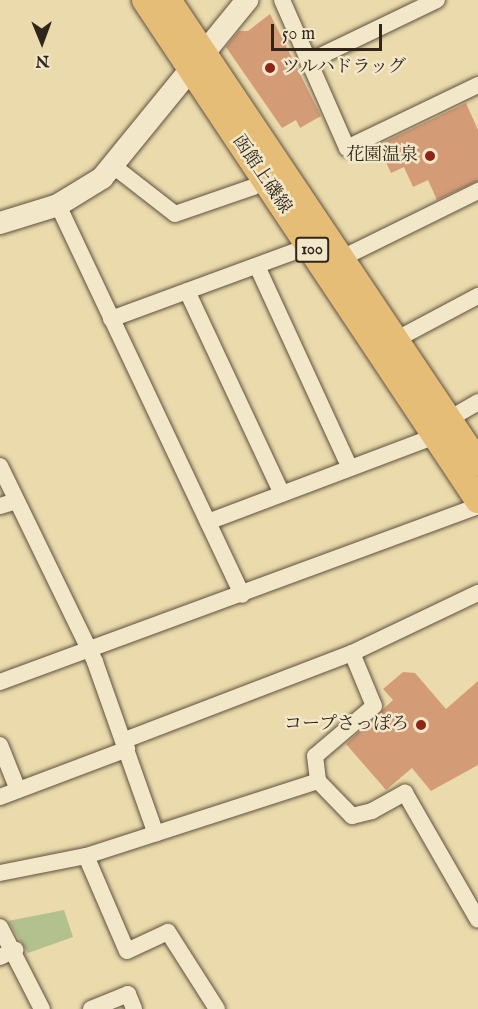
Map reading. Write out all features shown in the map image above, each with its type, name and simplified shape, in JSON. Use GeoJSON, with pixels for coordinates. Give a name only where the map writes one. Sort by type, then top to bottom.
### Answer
{"type":"FeatureCollection","features":[{"type":"Feature","properties":{"kind":"main road","name":"函館上磯線"},"geometry":{"type":"LineString","coordinates":[[145,0],[198,64],[462,416],[478,463]]}},
{"type":"Feature","properties":{"kind":"main road","name":"函館上磯線"},"geometry":{"type":"LineString","coordinates":[[168,0],[198,64],[342,258],[397,339],[462,416],[478,500]]}},
{"type":"Feature","properties":{"kind":"street"},"geometry":{"type":"LineString","coordinates":[[0,223],[58,205],[102,178],[198,64],[247,0]]}},
{"type":"Feature","properties":{"kind":"street"},"geometry":{"type":"LineString","coordinates":[[282,0],[347,148],[478,86]]}},
{"type":"Feature","properties":{"kind":"street"},"geometry":{"type":"LineString","coordinates":[[308,62],[437,0]]}},
{"type":"Feature","properties":{"kind":"street"},"geometry":{"type":"LineString","coordinates":[[121,172],[176,214],[254,187]]}},
{"type":"Feature","properties":{"kind":"street"},"geometry":{"type":"LineString","coordinates":[[342,258],[478,191]]}},
{"type":"Feature","properties":{"kind":"street"},"geometry":{"type":"LineString","coordinates":[[58,205],[242,595]]}},
{"type":"Feature","properties":{"kind":"street"},"geometry":{"type":"LineString","coordinates":[[111,319],[296,251]]}},
{"type":"Feature","properties":{"kind":"street"},"geometry":{"type":"LineString","coordinates":[[256,266],[350,468]]}},
{"type":"Feature","properties":{"kind":"street"},"geometry":{"type":"LineString","coordinates":[[187,291],[282,494]]}},
{"type":"Feature","properties":{"kind":"street"},"geometry":{"type":"LineString","coordinates":[[397,339],[478,296]]}},
{"type":"Feature","properties":{"kind":"street"},"geometry":{"type":"LineString","coordinates":[[208,522],[350,468],[462,416]]}},
{"type":"Feature","properties":{"kind":"street"},"geometry":{"type":"LineString","coordinates":[[0,465],[8,503],[88,650],[126,744],[156,834]]}},
{"type":"Feature","properties":{"kind":"street"},"geometry":{"type":"LineString","coordinates":[[0,682],[242,595],[478,506]]}},
{"type":"Feature","properties":{"kind":"street"},"geometry":{"type":"LineString","coordinates":[[0,797],[352,653],[478,593]]}},
{"type":"Feature","properties":{"kind":"street"},"geometry":{"type":"LineString","coordinates":[[352,653],[374,706],[315,756],[318,781],[352,816],[405,793],[478,920]]}},
{"type":"Feature","properties":{"kind":"street"},"geometry":{"type":"LineString","coordinates":[[0,745],[18,790]]}},
{"type":"Feature","properties":{"kind":"street"},"geometry":{"type":"LineString","coordinates":[[0,873],[86,856],[318,781]]}},
{"type":"Feature","properties":{"kind":"street"},"geometry":{"type":"LineString","coordinates":[[86,856],[127,951],[168,932],[217,1009]]}},
{"type":"Feature","properties":{"kind":"street"},"geometry":{"type":"LineString","coordinates":[[0,927],[8,954],[42,1009]]}},
{"type":"Feature","properties":{"kind":"street"},"geometry":{"type":"LineString","coordinates":[[91,1009],[128,994],[134,1009]]}},
{"type":"Feature","properties":{"kind":"green space"},"geometry":{"type":"Polygon","coordinates":[[[64,910],[73,937],[28,953],[8,921],[64,910]]]}},
{"type":"Feature","properties":{"kind":"building","name":"ツルハドラッグ"},"geometry":{"type":"Polygon","coordinates":[[[270,14],[321,116],[300,128],[296,120],[282,128],[226,47],[239,31],[248,31],[270,14]]]}},
{"type":"Feature","properties":{"kind":"building","name":"花園温泉"},"geometry":{"type":"Polygon","coordinates":[[[466,103],[478,130],[478,181],[437,200],[428,180],[413,187],[404,167],[391,173],[378,145],[466,103]]]}},
{"type":"Feature","properties":{"kind":"building","name":"コープさっぽろ"},"geometry":{"type":"Polygon","coordinates":[[[403,672],[415,673],[446,709],[478,681],[478,765],[431,791],[412,768],[386,790],[346,744],[393,700],[383,689],[403,672]]]}},
{"type":"Feature","properties":{"kind":"place","name":"ツルハドラッグ"},"geometry":{"type":"Point","coordinates":[270,68]}},
{"type":"Feature","properties":{"kind":"place","name":"花園温泉"},"geometry":{"type":"Point","coordinates":[430,156]}},
{"type":"Feature","properties":{"kind":"place","name":"コープさっぽろ"},"geometry":{"type":"Point","coordinates":[421,725]}}]}
